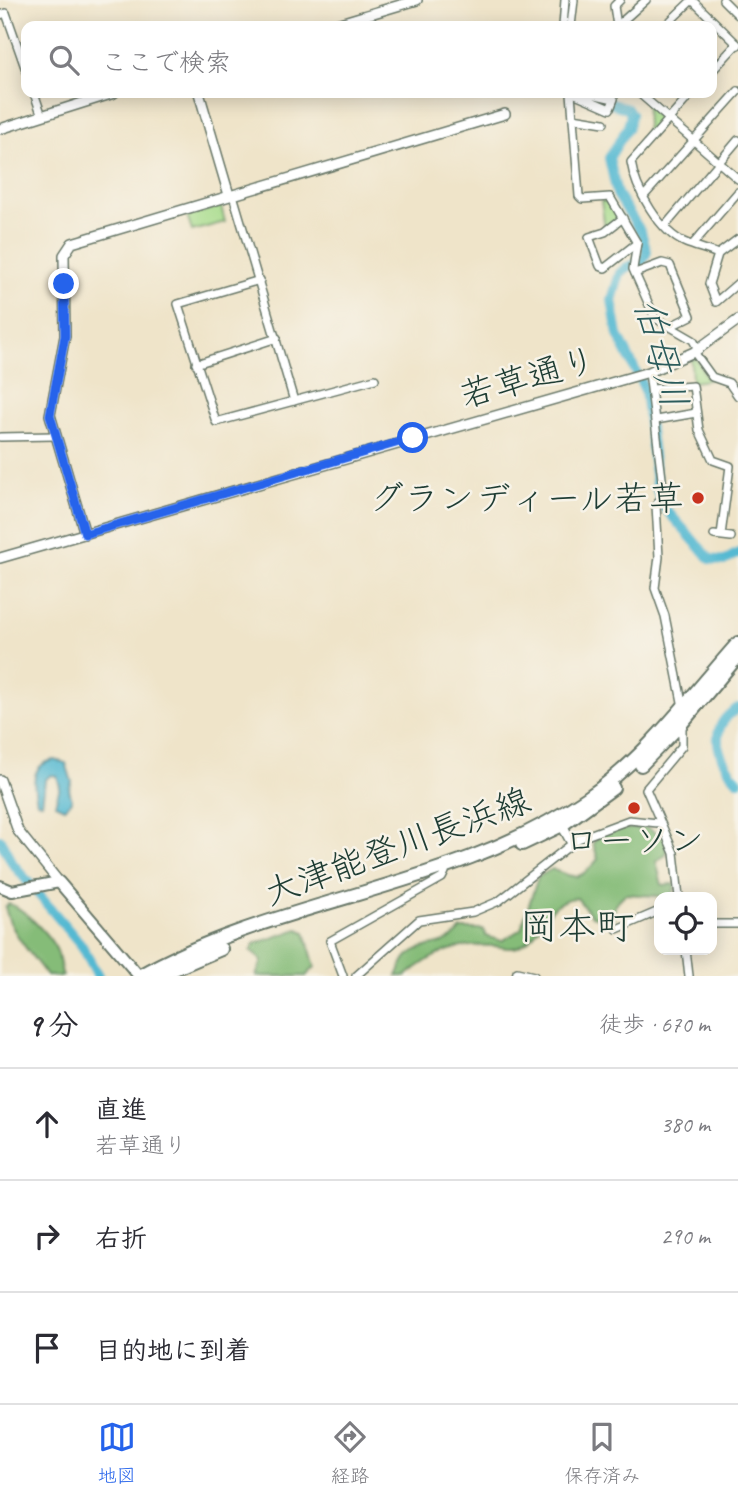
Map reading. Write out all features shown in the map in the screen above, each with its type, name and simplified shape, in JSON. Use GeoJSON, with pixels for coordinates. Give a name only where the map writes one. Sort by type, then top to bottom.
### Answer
{"type":"FeatureCollection","features":[{"type":"Feature","properties":{"kind":"main road","name":"大津能登川長浜線"},"geometry":{"type":"LineString","coordinates":[[139,976],[191,951],[519,837],[587,798],[617,775],[647,748],[738,643]]}},
{"type":"Feature","properties":{"kind":"main road","name":"大津能登川長浜線"},"geometry":{"type":"LineString","coordinates":[[158,976],[208,954],[500,853],[562,825],[628,776],[682,723],[738,656]]}},
{"type":"Feature","properties":{"kind":"main road"},"geometry":{"type":"LineString","coordinates":[[2,890],[54,884],[139,976]]}},
{"type":"Feature","properties":{"kind":"street"},"geometry":{"type":"LineString","coordinates":[[347,21],[416,0]]}},
{"type":"Feature","properties":{"kind":"street"},"geometry":{"type":"LineString","coordinates":[[563,21],[565,0]]}},
{"type":"Feature","properties":{"kind":"street"},"geometry":{"type":"LineString","coordinates":[[572,21],[574,0]]}},
{"type":"Feature","properties":{"kind":"street"},"geometry":{"type":"LineString","coordinates":[[616,21],[614,6],[620,0]]}},
{"type":"Feature","properties":{"kind":"street"},"geometry":{"type":"LineString","coordinates":[[623,21],[646,0]]}},
{"type":"Feature","properties":{"kind":"street"},"geometry":{"type":"LineString","coordinates":[[670,21],[692,0],[710,21]]}},
{"type":"Feature","properties":{"kind":"street"},"geometry":{"type":"LineString","coordinates":[[723,0],[738,15]]}},
{"type":"Feature","properties":{"kind":"street"},"geometry":{"type":"LineString","coordinates":[[0,15],[6,13],[21,56]]}},
{"type":"Feature","properties":{"kind":"street"},"geometry":{"type":"LineString","coordinates":[[717,27],[738,44],[717,67]]}},
{"type":"Feature","properties":{"kind":"street"},"geometry":{"type":"LineString","coordinates":[[644,196],[738,91]]}},
{"type":"Feature","properties":{"kind":"street"},"geometry":{"type":"LineString","coordinates":[[36,98],[42,116]]}},
{"type":"Feature","properties":{"kind":"street"},"geometry":{"type":"LineString","coordinates":[[0,129],[98,98]]}},
{"type":"Feature","properties":{"kind":"street"},"geometry":{"type":"LineString","coordinates":[[201,98],[260,280],[294,401]]}},
{"type":"Feature","properties":{"kind":"street"},"geometry":{"type":"LineString","coordinates":[[572,98],[579,196],[582,199],[610,197],[637,243],[634,268],[655,318],[693,340],[712,377],[730,383],[738,396]]}},
{"type":"Feature","properties":{"kind":"street"},"geometry":{"type":"LineString","coordinates":[[580,98],[612,104],[598,98]]}},
{"type":"Feature","properties":{"kind":"street"},"geometry":{"type":"LineString","coordinates":[[646,98],[738,179]]}},
{"type":"Feature","properties":{"kind":"street"},"geometry":{"type":"LineString","coordinates":[[687,98],[631,162],[637,186],[665,226],[685,243],[718,254]]}},
{"type":"Feature","properties":{"kind":"street"},"geometry":{"type":"LineString","coordinates":[[85,534],[50,415],[65,336],[63,260],[66,249],[79,239],[505,114]]}},
{"type":"Feature","properties":{"kind":"street"},"geometry":{"type":"LineString","coordinates":[[573,118],[604,123]]}},
{"type":"Feature","properties":{"kind":"street"},"geometry":{"type":"LineString","coordinates":[[665,226],[738,140]]}},
{"type":"Feature","properties":{"kind":"street"},"geometry":{"type":"LineString","coordinates":[[693,244],[738,191]]}},
{"type":"Feature","properties":{"kind":"street"},"geometry":{"type":"LineString","coordinates":[[623,218],[605,232],[589,237],[600,266],[605,268],[637,243]]}},
{"type":"Feature","properties":{"kind":"street"},"geometry":{"type":"LineString","coordinates":[[738,239],[718,254],[709,284],[716,302],[738,283]]}},
{"type":"Feature","properties":{"kind":"street"},"geometry":{"type":"LineString","coordinates":[[634,268],[662,262],[670,265],[691,316],[671,326]]}},
{"type":"Feature","properties":{"kind":"street"},"geometry":{"type":"LineString","coordinates":[[260,280],[178,304],[216,422],[375,379]]}},
{"type":"Feature","properties":{"kind":"street","name":"若草通り"},"geometry":{"type":"LineString","coordinates":[[0,558],[642,374],[696,350],[738,320]]}},
{"type":"Feature","properties":{"kind":"street"},"geometry":{"type":"LineString","coordinates":[[196,364],[277,338]]}},
{"type":"Feature","properties":{"kind":"street"},"geometry":{"type":"LineString","coordinates":[[642,374],[652,389],[656,420],[660,500],[659,557],[655,588],[665,615],[683,705],[682,746],[646,789],[674,853],[678,892]]}},
{"type":"Feature","properties":{"kind":"street"},"geometry":{"type":"LineString","coordinates":[[652,389],[692,385],[699,430],[713,460],[730,466],[717,535],[731,537]]}},
{"type":"Feature","properties":{"kind":"street"},"geometry":{"type":"LineString","coordinates":[[656,420],[696,413]]}},
{"type":"Feature","properties":{"kind":"street"},"geometry":{"type":"LineString","coordinates":[[0,437],[55,436]]}},
{"type":"Feature","properties":{"kind":"street"},"geometry":{"type":"LineString","coordinates":[[0,780],[18,831],[54,884]]}},
{"type":"Feature","properties":{"kind":"street"},"geometry":{"type":"LineString","coordinates":[[356,976],[419,920],[473,912],[499,901],[572,842],[629,820],[659,823]]}},
{"type":"Feature","properties":{"kind":"street"},"geometry":{"type":"LineString","coordinates":[[562,825],[572,842]]}},
{"type":"Feature","properties":{"kind":"street"},"geometry":{"type":"LineString","coordinates":[[343,976],[330,941],[442,878],[445,872]]}},
{"type":"Feature","properties":{"kind":"street"},"geometry":{"type":"LineString","coordinates":[[617,929],[654,913]]}},
{"type":"Feature","properties":{"kind":"street"},"geometry":{"type":"LineString","coordinates":[[717,924],[738,924]]}},
{"type":"Feature","properties":{"kind":"street"},"geometry":{"type":"LineString","coordinates":[[687,955],[689,976]]}},
{"type":"Feature","properties":{"kind":"street"},"geometry":{"type":"LineString","coordinates":[[516,976],[517,972],[534,976]]}},
{"type":"Feature","properties":{"kind":"green space"},"geometry":{"type":"Polygon","coordinates":[[[646,103],[661,120],[640,145],[647,126],[646,103]]]}},
{"type":"Feature","properties":{"kind":"green space"},"geometry":{"type":"Polygon","coordinates":[[[605,200],[618,214],[617,220],[605,228],[601,201],[605,200]]]}},
{"type":"Feature","properties":{"kind":"green space"},"geometry":{"type":"Polygon","coordinates":[[[221,206],[225,222],[192,231],[187,216],[221,206]]]}},
{"type":"Feature","properties":{"kind":"green space"},"geometry":{"type":"Polygon","coordinates":[[[693,358],[697,360],[708,380],[692,382],[693,358]]]}},
{"type":"Feature","properties":{"kind":"green space"},"geometry":{"type":"Polygon","coordinates":[[[648,828],[666,840],[666,855],[656,861],[662,885],[674,884],[674,892],[654,892],[654,896],[625,894],[615,904],[613,922],[592,916],[577,898],[566,900],[550,911],[533,935],[517,947],[482,945],[458,948],[437,955],[406,976],[397,976],[405,960],[414,951],[448,940],[461,929],[483,929],[486,936],[502,941],[521,929],[538,877],[552,869],[573,876],[582,874],[598,859],[593,843],[598,838],[610,831],[648,828]]]}},
{"type":"Feature","properties":{"kind":"green space"},"geometry":{"type":"Polygon","coordinates":[[[8,904],[29,917],[51,941],[58,954],[63,976],[47,976],[12,925],[5,907],[8,904]]]}},
{"type":"Feature","properties":{"kind":"green space"},"geometry":{"type":"Polygon","coordinates":[[[298,929],[305,932],[315,967],[306,976],[256,976],[262,961],[251,951],[254,944],[298,929]]]}},
{"type":"Feature","properties":{"kind":"water"},"geometry":{"type":"Polygon","coordinates":[[[54,760],[66,763],[72,782],[69,789],[72,801],[64,808],[55,804],[60,787],[57,776],[51,775],[45,780],[42,803],[37,802],[34,782],[37,771],[54,760]]]}},
{"type":"Feature","properties":{"kind":"waterway","name":"伯母川"},"geometry":{"type":"LineString","coordinates":[[596,98],[628,109],[631,114],[628,127],[609,158],[617,194],[641,232],[647,252],[642,262],[627,267],[620,273],[612,300],[618,335],[645,390],[657,489],[662,505],[710,559],[724,561],[738,553]]}},
{"type":"Feature","properties":{"kind":"waterway","name":"伯母川"},"geometry":{"type":"LineString","coordinates":[[738,708],[728,716],[718,733],[720,753],[738,781]]}},
{"type":"Feature","properties":{"kind":"waterway"},"geometry":{"type":"LineString","coordinates":[[0,839],[13,864],[82,946],[98,976]]}},
{"type":"Feature","properties":{"kind":"place","name":"グランディール若草"},"geometry":{"type":"Point","coordinates":[698,498]}},
{"type":"Feature","properties":{"kind":"place","name":"ローソン"},"geometry":{"type":"Point","coordinates":[634,808]}},
{"type":"Feature","properties":{"kind":"district","name":"岡本町"},"geometry":{"type":"Point","coordinates":[577,926]}},
{"type":"Feature","properties":{"kind":"route"},"geometry":{"type":"LineString","coordinates":[[64,284],[65,336],[50,415],[85,534],[413,438]]}}]}
